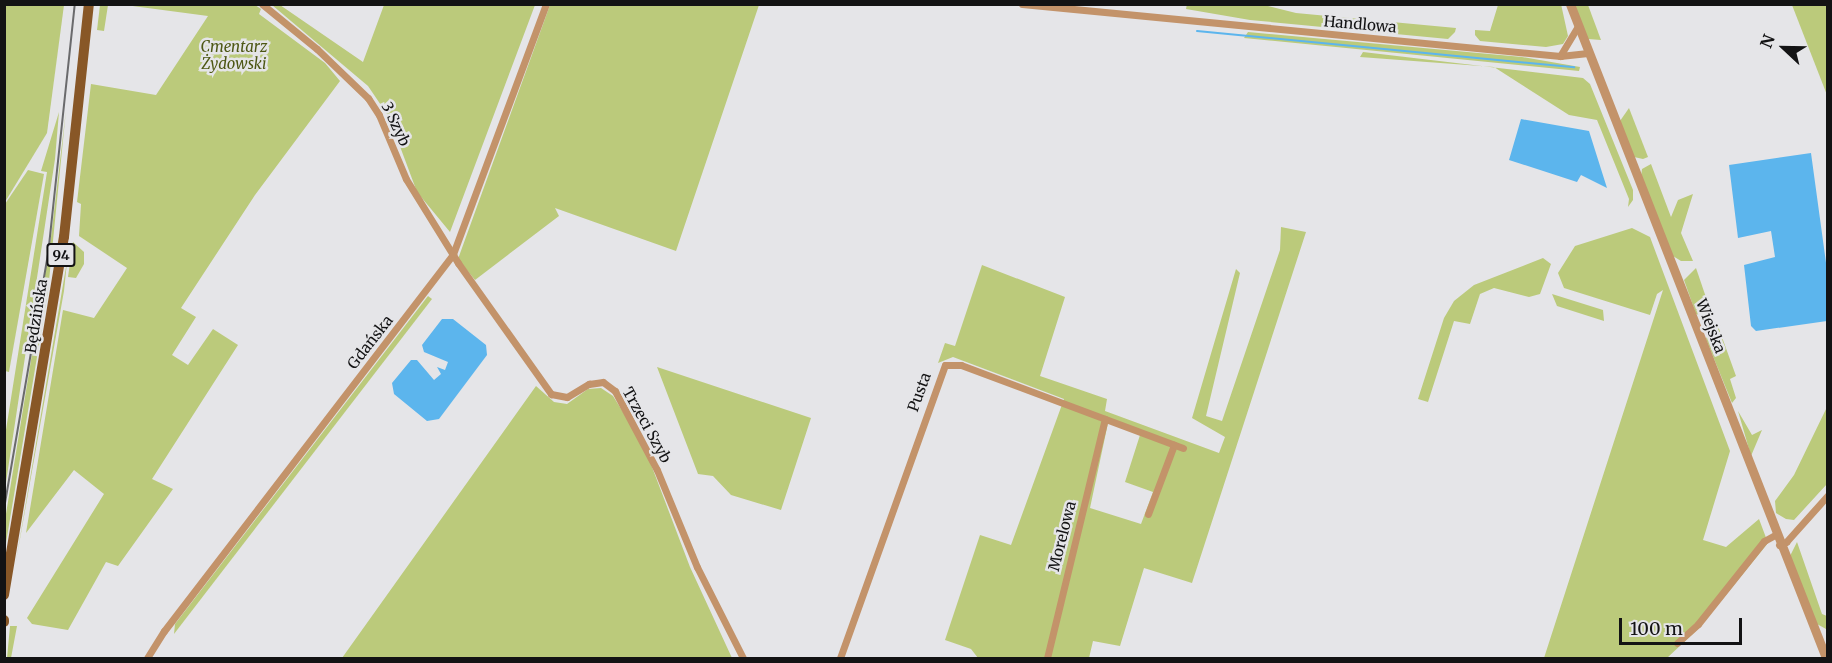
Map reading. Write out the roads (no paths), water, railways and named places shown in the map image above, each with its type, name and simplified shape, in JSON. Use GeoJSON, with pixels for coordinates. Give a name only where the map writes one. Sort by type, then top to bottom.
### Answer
{"type":"FeatureCollection","features":[{"type":"Feature","properties":{"kind":"main road","name":"Będzińska"},"geometry":{"type":"LineString","coordinates":[[4,595],[64,237],[89,4]]}},
{"type":"Feature","properties":{"kind":"street","name":"3 Szyb"},"geometry":{"type":"LineString","coordinates":[[262,4],[317,48],[368,98],[406,179],[453,254]]}},
{"type":"Feature","properties":{"kind":"street","name":"Gdańska"},"geometry":{"type":"LineString","coordinates":[[147,658],[164,631],[453,254],[546,4]]}},
{"type":"Feature","properties":{"kind":"street","name":"Handlowa"},"geometry":{"type":"LineString","coordinates":[[1022,4],[1560,56],[1588,53]]}},
{"type":"Feature","properties":{"kind":"street","name":"Wiejska"},"geometry":{"type":"LineString","coordinates":[[1570,4],[1775,535],[1826,658]]}},
{"type":"Feature","properties":{"kind":"street"},"geometry":{"type":"LineString","coordinates":[[1560,56],[1572,41],[1578,26]]}},
{"type":"Feature","properties":{"kind":"street","name":"Trzeci Szyb"},"geometry":{"type":"LineString","coordinates":[[453,254],[551,394],[567,397],[589,384],[603,382],[615,391],[657,470],[697,567],[743,658]]}},
{"type":"Feature","properties":{"kind":"street","name":"Pusta"},"geometry":{"type":"LineString","coordinates":[[840,658],[945,365],[961,365],[1183,448]]}},
{"type":"Feature","properties":{"kind":"street","name":"Morelowa"},"geometry":{"type":"LineString","coordinates":[[1047,658],[1105,419]]}},
{"type":"Feature","properties":{"kind":"street"},"geometry":{"type":"LineString","coordinates":[[1148,514],[1174,445]]}},
{"type":"Feature","properties":{"kind":"street"},"geometry":{"type":"LineString","coordinates":[[1779,545],[1786,542],[1827,495]]}},
{"type":"Feature","properties":{"kind":"street"},"geometry":{"type":"LineString","coordinates":[[1677,643],[1698,624],[1764,541],[1775,535]]}},
{"type":"Feature","properties":{"kind":"street"},"geometry":{"type":"LineString","coordinates":[[1818,641],[1827,636]]}},
{"type":"Feature","properties":{"kind":"water"},"geometry":{"type":"Polygon","coordinates":[[[1521,119],[1589,131],[1607,188],[1581,175],[1577,182],[1509,160],[1521,119]]]}},
{"type":"Feature","properties":{"kind":"water"},"geometry":{"type":"Polygon","coordinates":[[[1811,153],[1827,270],[1827,321],[1756,331],[1751,326],[1744,265],[1775,257],[1771,231],[1738,238],[1729,165],[1811,153]]]}},
{"type":"Feature","properties":{"kind":"water"},"geometry":{"type":"Polygon","coordinates":[[[442,319],[453,319],[486,345],[487,355],[439,419],[427,421],[394,394],[392,383],[411,360],[417,360],[434,380],[441,374],[437,367],[445,370],[448,362],[424,352],[422,345],[442,319]]]}},
{"type":"Feature","properties":{"kind":"waterway"},"geometry":{"type":"LineString","coordinates":[[1197,31],[1574,67]]}},
{"type":"Feature","properties":{"kind":"tram line"},"geometry":{"type":"LineString","coordinates":[[4,509],[48,255],[75,4]]}},
{"type":"Feature","properties":{"kind":"park label","name":"Cmentarz Żydowski"},"geometry":{"type":"Point","coordinates":[234,54]}}]}
